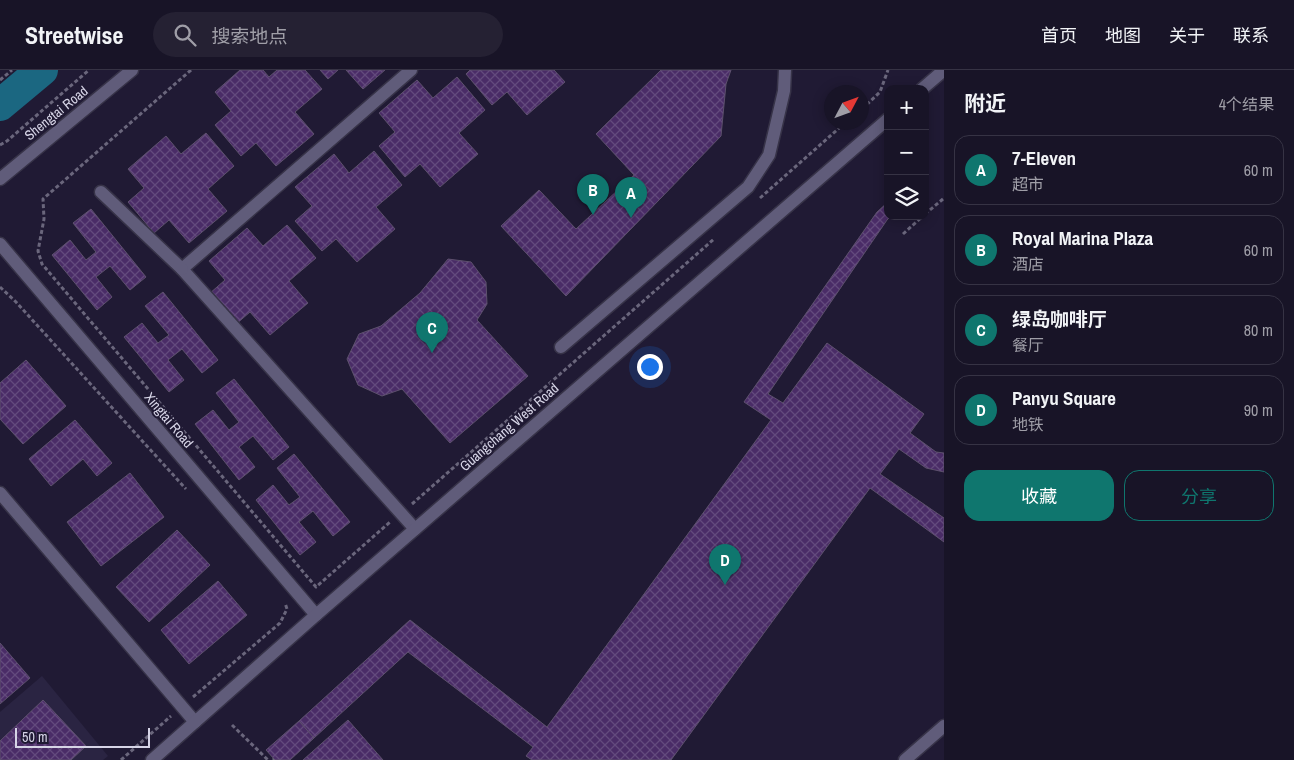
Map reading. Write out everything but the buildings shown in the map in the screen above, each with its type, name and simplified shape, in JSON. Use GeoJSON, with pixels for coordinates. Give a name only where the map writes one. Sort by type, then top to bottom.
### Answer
{"type":"FeatureCollection","features":[{"type":"Feature","properties":{"kind":"street","name":"Shengtai Road"},"geometry":{"type":"LineString","coordinates":[[0,178],[132,70]]}},
{"type":"Feature","properties":{"kind":"street"},"geometry":{"type":"LineString","coordinates":[[182,270],[411,70]]}},
{"type":"Feature","properties":{"kind":"street"},"geometry":{"type":"LineString","coordinates":[[561,347],[748,186],[769,155],[784,91],[785,70]]}},
{"type":"Feature","properties":{"kind":"street"},"geometry":{"type":"LineString","coordinates":[[927,85],[944,70]]}},
{"type":"Feature","properties":{"kind":"street","name":"Guangchang West Road"},"geometry":{"type":"LineString","coordinates":[[152,760],[316,615],[884,122]]}},
{"type":"Feature","properties":{"kind":"street"},"geometry":{"type":"LineString","coordinates":[[101,192],[182,270],[415,529]]}},
{"type":"Feature","properties":{"kind":"street","name":"Xingtai Road"},"geometry":{"type":"LineString","coordinates":[[0,244],[316,615]]}},
{"type":"Feature","properties":{"kind":"street"},"geometry":{"type":"LineString","coordinates":[[0,493],[195,722]]}},
{"type":"Feature","properties":{"kind":"street"},"geometry":{"type":"LineString","coordinates":[[905,760],[944,726]]}},
{"type":"Feature","properties":{"kind":"path"},"geometry":{"type":"LineString","coordinates":[[0,80],[12,70]]}},
{"type":"Feature","properties":{"kind":"path"},"geometry":{"type":"LineString","coordinates":[[0,145],[90,70]]}},
{"type":"Feature","properties":{"kind":"path"},"geometry":{"type":"LineString","coordinates":[[191,70],[43,199],[44,219],[38,251],[42,264],[316,587],[720,233]]}},
{"type":"Feature","properties":{"kind":"path"},"geometry":{"type":"LineString","coordinates":[[869,102],[880,92],[888,70]]}},
{"type":"Feature","properties":{"kind":"path"},"geometry":{"type":"LineString","coordinates":[[757,201],[837,130]]}},
{"type":"Feature","properties":{"kind":"path"},"geometry":{"type":"LineString","coordinates":[[929,211],[942,199]]}},
{"type":"Feature","properties":{"kind":"path"},"geometry":{"type":"LineString","coordinates":[[903,234],[918,220]]}},
{"type":"Feature","properties":{"kind":"path"},"geometry":{"type":"LineString","coordinates":[[0,287],[16,302],[188,490]]}},
{"type":"Feature","properties":{"kind":"path"},"geometry":{"type":"LineString","coordinates":[[121,760],[280,623],[287,609],[284,601]]}},
{"type":"Feature","properties":{"kind":"path"},"geometry":{"type":"LineString","coordinates":[[232,724],[268,760]]}},
{"type":"Feature","properties":{"kind":"shaded area"},"geometry":{"type":"Polygon","coordinates":[[[42,676],[108,756],[103,760],[0,760],[0,712],[42,676]]]}},
{"type":"Feature","properties":{"kind":"waterway"},"geometry":{"type":"LineString","coordinates":[[0,105],[42,70]]}},
{"type":"Feature","properties":{"kind":"place","name":"Royal Marina Plaza"},"geometry":{"type":"Point","coordinates":[593,215]}},
{"type":"Feature","properties":{"kind":"place","name":"7-Eleven"},"geometry":{"type":"Point","coordinates":[631,218]}},
{"type":"Feature","properties":{"kind":"place","name":"绿岛咖啡厅"},"geometry":{"type":"Point","coordinates":[432,353]}},
{"type":"Feature","properties":{"kind":"place","name":"Panyu Square"},"geometry":{"type":"Point","coordinates":[725,585]}}]}
